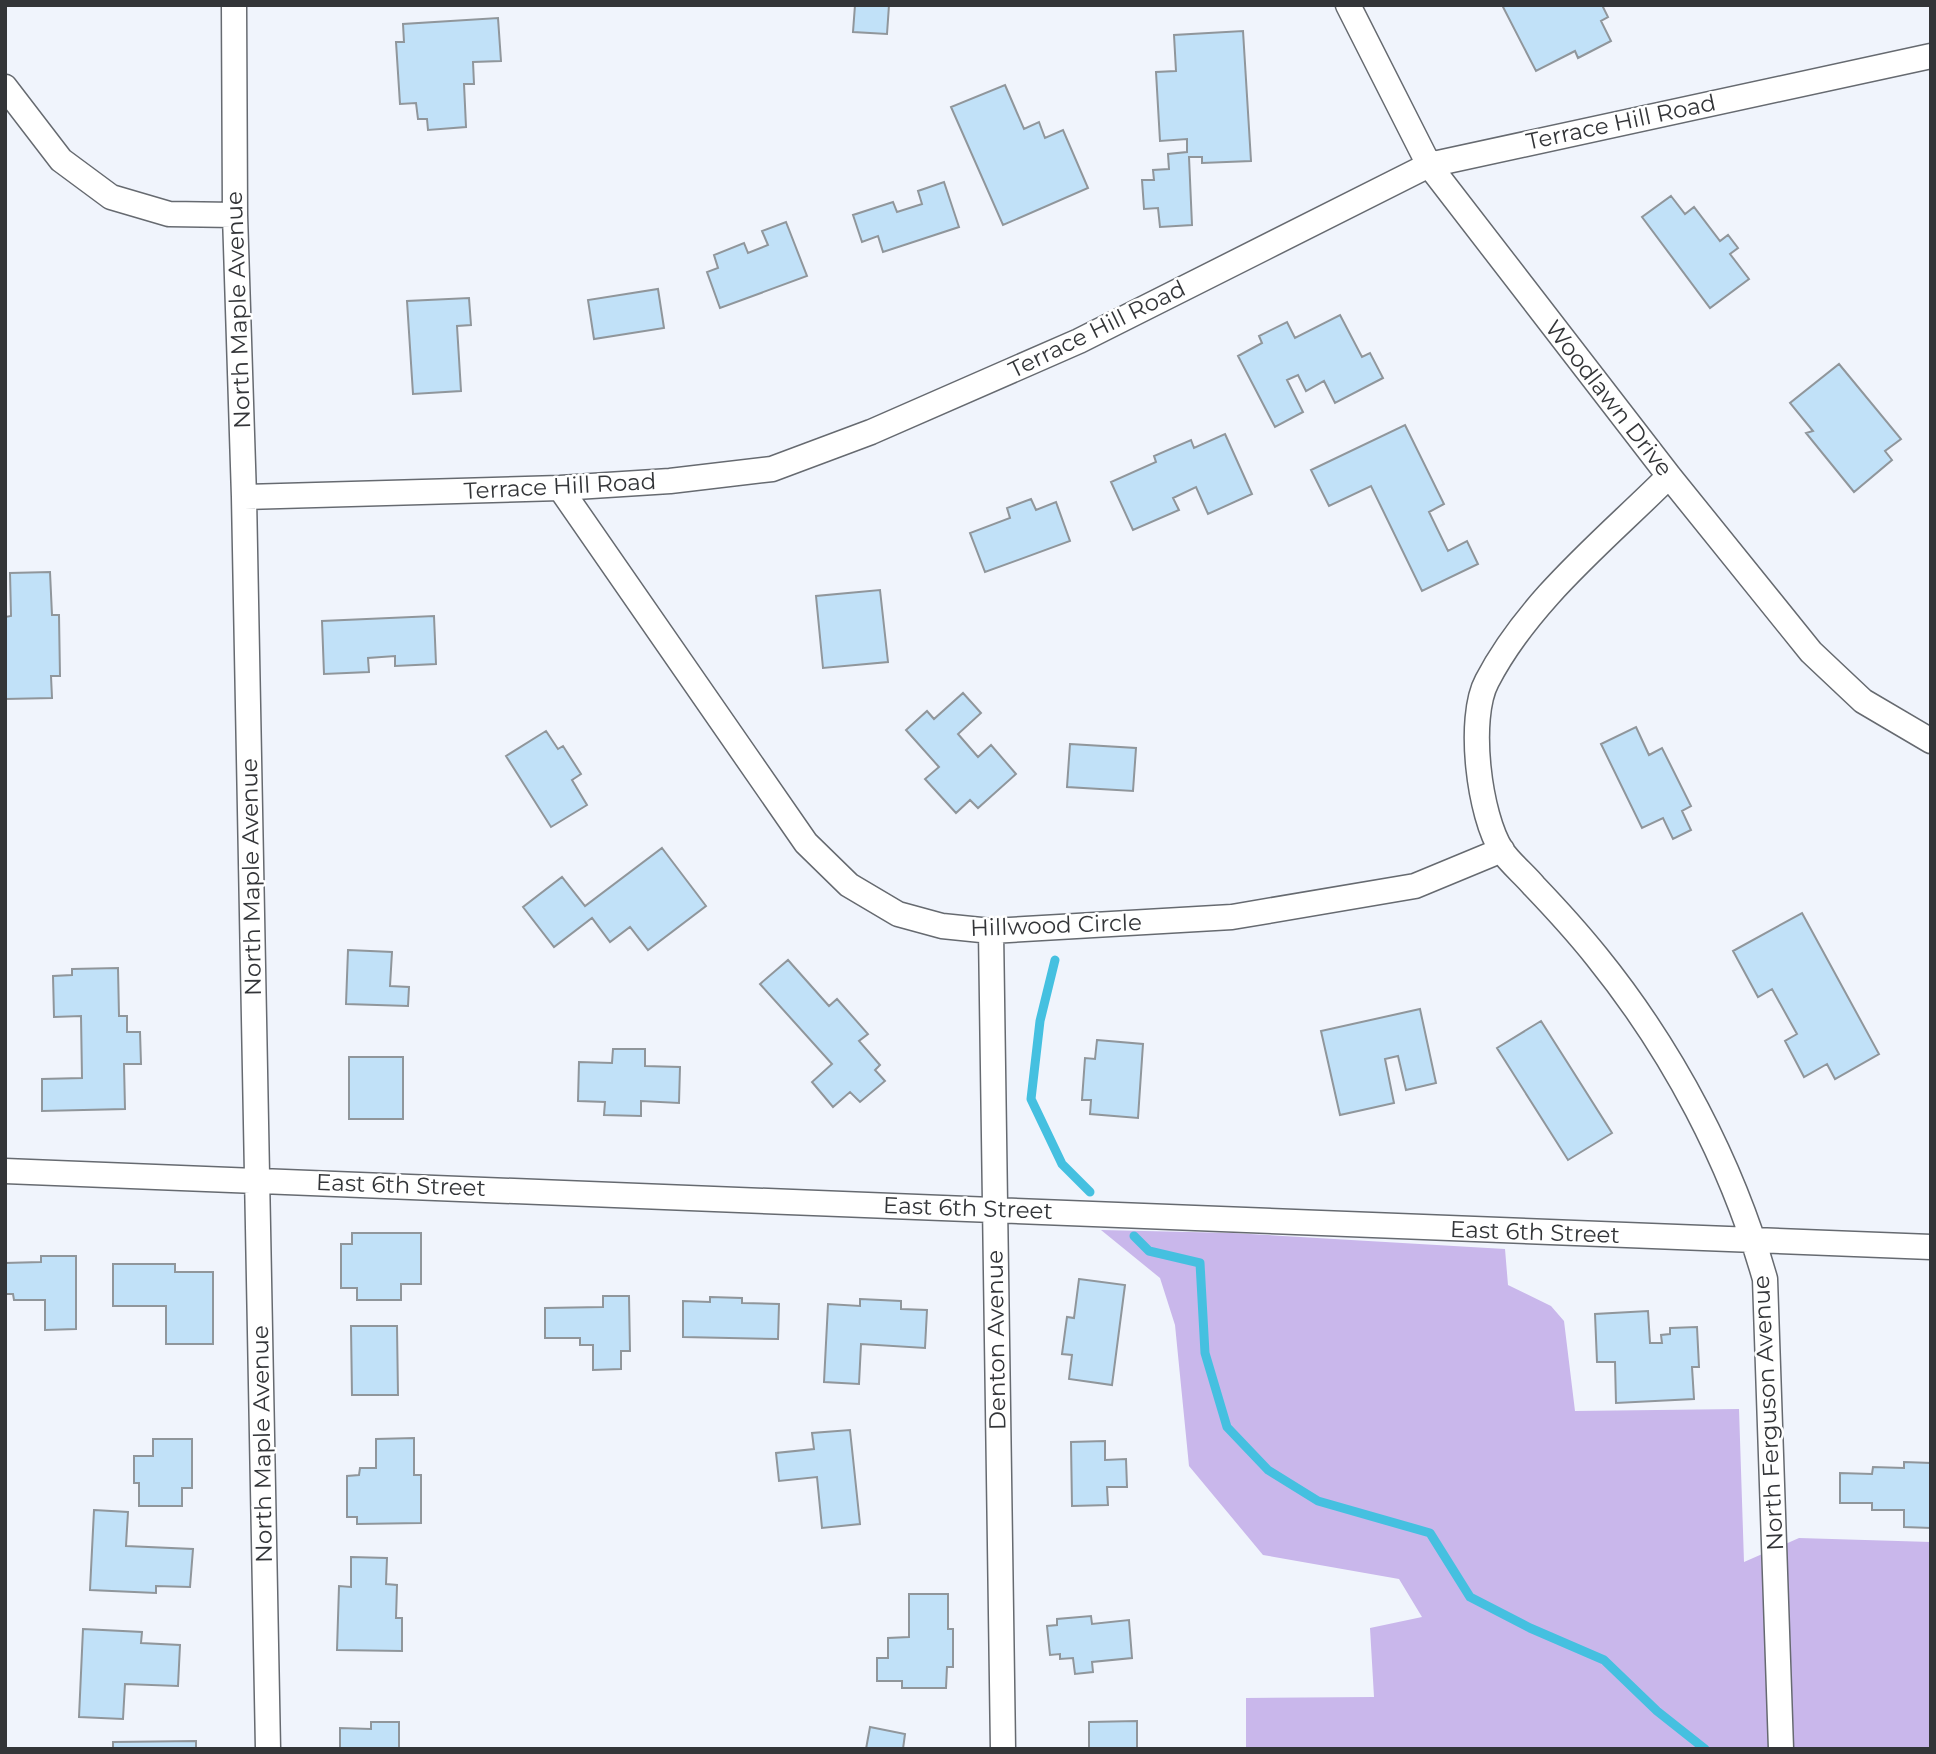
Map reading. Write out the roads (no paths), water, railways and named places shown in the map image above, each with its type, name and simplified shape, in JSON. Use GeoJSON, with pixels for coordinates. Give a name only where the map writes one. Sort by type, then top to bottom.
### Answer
{"type":"FeatureCollection","features":[{"type":"Feature","properties":{"kind":"street","name":"North Maple Avenue"},"geometry":{"type":"LineString","coordinates":[[234,5],[235,215],[244,497],[268,1749]]}},
{"type":"Feature","properties":{"kind":"street","name":"Woodlawn Drive"},"geometry":{"type":"LineString","coordinates":[[1348,5],[1429,165],[1669,476],[1811,652],[1863,701],[1931,741]]}},
{"type":"Feature","properties":{"kind":"street","name":"Terrace Hill Road"},"geometry":{"type":"LineString","coordinates":[[244,497],[560,488],[670,481],[772,469],[871,432],[1079,341],[1429,165],[1931,56]]}},
{"type":"Feature","properties":{"kind":"street"},"geometry":{"type":"LineString","coordinates":[[5,88],[61,160],[111,197],[169,214],[235,215]]}},
{"type":"Feature","properties":{"kind":"street","name":"North Ferguson Avenue"},"geometry":{"type":"LineString","coordinates":[[1669,476],[1528,617],[1485,683],[1477,722],[1479,767],[1490,821],[1502,850],[1574,928],[1637,1007],[1710,1134],[1754,1242],[1765,1279],[1781,1749]]}},
{"type":"Feature","properties":{"kind":"street","name":"Hillwood Circle"},"geometry":{"type":"LineString","coordinates":[[560,488],[806,843],[849,885],[898,914],[942,926],[990,931],[1232,917],[1415,886],[1502,850]]}},
{"type":"Feature","properties":{"kind":"street","name":"Denton Avenue"},"geometry":{"type":"LineString","coordinates":[[990,931],[1003,1749]]}},
{"type":"Feature","properties":{"kind":"street","name":"East 6th Street"},"geometry":{"type":"LineString","coordinates":[[5,1171],[1931,1247]]}},
{"type":"Feature","properties":{"kind":"waterway"},"geometry":{"type":"LineString","coordinates":[[1055,960],[1040,1021],[1031,1099],[1062,1164],[1090,1192]]}},
{"type":"Feature","properties":{"kind":"waterway"},"geometry":{"type":"LineString","coordinates":[[1134,1236],[1149,1251],[1200,1263],[1205,1353],[1227,1427],[1268,1470],[1318,1501],[1430,1533],[1470,1597],[1530,1628],[1604,1660],[1657,1711],[1705,1749]]}}]}
